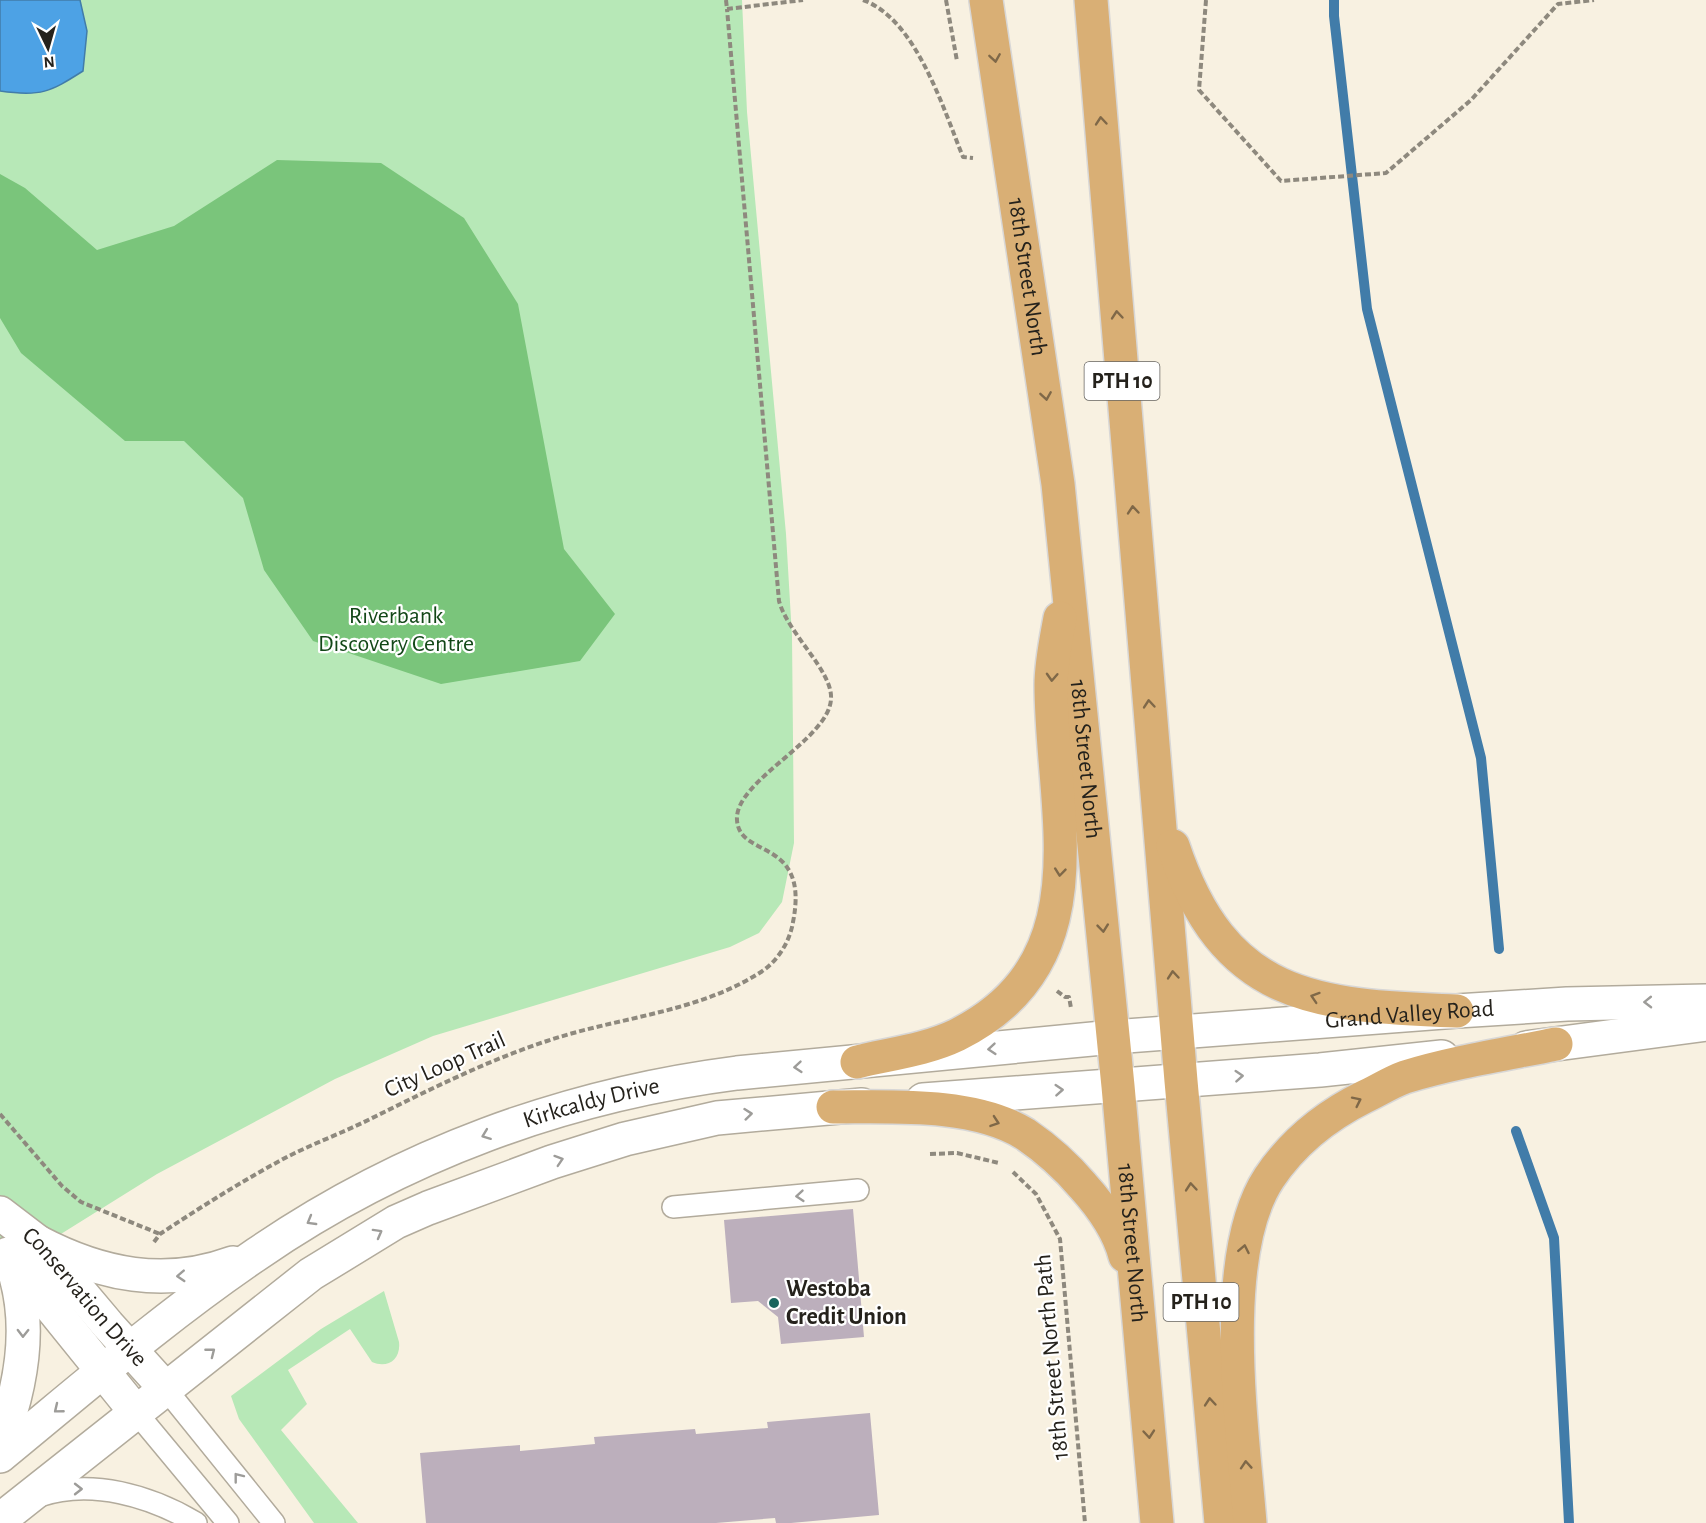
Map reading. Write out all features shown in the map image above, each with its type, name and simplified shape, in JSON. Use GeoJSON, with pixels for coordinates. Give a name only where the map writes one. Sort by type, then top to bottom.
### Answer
{"type":"FeatureCollection","features":[{"type":"Feature","properties":{"kind":"main road","name":"18th Street North"},"geometry":{"type":"LineString","coordinates":[[986,0],[1050,421],[1064,535],[1118,1086],[1157,1523]]}},
{"type":"Feature","properties":{"kind":"main road","name":"PTH 10"},"geometry":{"type":"LineString","coordinates":[[1091,0],[1181,1081],[1221,1523]]}},
{"type":"Feature","properties":{"kind":"main road"},"geometry":{"type":"LineString","coordinates":[[856,1062],[922,1047],[956,1036],[986,1018],[1009,999],[1030,972],[1048,937],[1058,895],[1062,859],[1061,813],[1051,687],[1064,582],[1064,535]]}},
{"type":"Feature","properties":{"kind":"main road"},"geometry":{"type":"LineString","coordinates":[[1154,762],[1167,830],[1184,878],[1204,916],[1222,941],[1246,964],[1276,983],[1320,1000],[1385,1009],[1457,1011]]}},
{"type":"Feature","properties":{"kind":"main road","name":"Grand Valley Road"},"geometry":{"type":"LineString","coordinates":[[1113,1037],[1567,1004],[1706,1001]]}},
{"type":"Feature","properties":{"kind":"main road","name":"Grand Valley Road"},"geometry":{"type":"LineString","coordinates":[[1118,1086],[1320,1070],[1556,1044],[1706,1024]]}},
{"type":"Feature","properties":{"kind":"main road","name":"Kirkcaldy Drive"},"geometry":{"type":"LineString","coordinates":[[103,1371],[257,1254],[344,1201],[421,1163],[546,1112],[679,1080],[1113,1037]]}},
{"type":"Feature","properties":{"kind":"main road"},"geometry":{"type":"LineString","coordinates":[[1250,1523],[1238,1362],[1238,1309],[1241,1268],[1250,1224],[1268,1180],[1296,1144],[1337,1110],[1403,1078],[1463,1062],[1556,1044]]}},
{"type":"Feature","properties":{"kind":"main road","name":"Kirkcaldy Drive"},"geometry":{"type":"LineString","coordinates":[[135,1411],[310,1275],[360,1243],[428,1208],[552,1162],[625,1139],[717,1118],[1118,1086]]}},
{"type":"Feature","properties":{"kind":"main road"},"geometry":{"type":"LineString","coordinates":[[833,1107],[947,1111],[990,1120],[1023,1133],[1040,1145],[1065,1166],[1111,1221],[1122,1243],[1140,1334]]}},
{"type":"Feature","properties":{"kind":"main road","name":"Conservation Drive"},"geometry":{"type":"LineString","coordinates":[[0,1213],[16,1246],[103,1371],[135,1411]]}},
{"type":"Feature","properties":{"kind":"main road"},"geometry":{"type":"LineString","coordinates":[[0,1443],[17,1390],[23,1351],[16,1246],[136,1276],[194,1275],[257,1254]]}},
{"type":"Feature","properties":{"kind":"main road","name":"Conservation Drive"},"geometry":{"type":"LineString","coordinates":[[16,1246],[131,1350],[165,1388]]}},
{"type":"Feature","properties":{"kind":"main road"},"geometry":{"type":"LineString","coordinates":[[0,1456],[103,1371]]}},
{"type":"Feature","properties":{"kind":"main road"},"geometry":{"type":"LineString","coordinates":[[11,1511],[135,1411]]}},
{"type":"Feature","properties":{"kind":"lane"},"geometry":{"type":"LineString","coordinates":[[673,1207],[858,1190]]}},
{"type":"Feature","properties":{"kind":"lane"},"geometry":{"type":"LineString","coordinates":[[165,1388],[274,1523]]}},
{"type":"Feature","properties":{"kind":"lane"},"geometry":{"type":"LineString","coordinates":[[135,1411],[228,1523]]}},
{"type":"Feature","properties":{"kind":"lane"},"geometry":{"type":"LineString","coordinates":[[11,1511],[57,1490],[107,1491],[154,1502],[196,1523]]}},
{"type":"Feature","properties":{"kind":"path"},"geometry":{"type":"LineString","coordinates":[[726,0],[727,9],[803,0]]}},
{"type":"Feature","properties":{"kind":"path"},"geometry":{"type":"LineString","coordinates":[[863,0],[888,13],[907,40],[929,72],[963,157],[973,158]]}},
{"type":"Feature","properties":{"kind":"path"},"geometry":{"type":"LineString","coordinates":[[946,0],[958,69]]}},
{"type":"Feature","properties":{"kind":"path"},"geometry":{"type":"LineString","coordinates":[[1206,0],[1199,90],[1281,181],[1386,173],[1472,100],[1558,4],[1594,0]]}},
{"type":"Feature","properties":{"kind":"path","name":"City Loop Trail"},"geometry":{"type":"LineString","coordinates":[[0,1114],[62,1186],[81,1202],[160,1234],[215,1197],[287,1157],[450,1079],[548,1040],[695,1001],[763,971],[786,944],[793,923],[797,893],[794,878],[775,852],[750,843],[741,833],[737,820],[741,802],[820,723],[826,715],[831,699],[829,683],[783,615],[779,601],[727,9]]}},
{"type":"Feature","properties":{"kind":"path"},"geometry":{"type":"LineString","coordinates":[[1051,987],[1065,997],[1069,997],[1071,1016]]}},
{"type":"Feature","properties":{"kind":"path"},"geometry":{"type":"LineString","coordinates":[[930,1154],[957,1153],[980,1156],[1005,1166]]}},
{"type":"Feature","properties":{"kind":"path","name":"18th Street North Path"},"geometry":{"type":"LineString","coordinates":[[1011,1169],[1036,1194],[1056,1229],[1062,1253],[1085,1523]]}},
{"type":"Feature","properties":{"kind":"green space","name":"Riverbank Discovery Centre"},"geometry":{"type":"Polygon","coordinates":[[[0,0],[742,0],[747,112],[786,534],[792,636],[794,843],[782,902],[759,933],[730,947],[433,1036],[335,1079],[157,1174],[0,1272],[0,0]]]}},
{"type":"Feature","properties":{"kind":"green space"},"geometry":{"type":"Polygon","coordinates":[[[277,160],[381,163],[464,218],[518,304],[564,549],[615,614],[580,661],[441,684],[313,641],[264,570],[243,498],[184,441],[125,441],[21,353],[0,318],[0,174],[25,188],[97,250],[174,226],[277,160]]]}},
{"type":"Feature","properties":{"kind":"green space"},"geometry":{"type":"Polygon","coordinates":[[[384,1291],[399,1342],[396,1358],[383,1364],[372,1362],[350,1329],[288,1370],[307,1404],[281,1430],[358,1523],[314,1523],[239,1419],[231,1396],[321,1329],[384,1291]]]}},
{"type":"Feature","properties":{"kind":"water"},"geometry":{"type":"Polygon","coordinates":[[[0,0],[80,0],[87,31],[83,71],[62,84],[36,93],[0,91],[0,0]]]}},
{"type":"Feature","properties":{"kind":"building"},"geometry":{"type":"Polygon","coordinates":[[[853,1209],[864,1337],[781,1344],[778,1317],[758,1301],[731,1303],[724,1220],[853,1209]]]}},
{"type":"Feature","properties":{"kind":"building"},"geometry":{"type":"Polygon","coordinates":[[[870,1413],[879,1515],[791,1523],[776,1523],[775,1518],[716,1523],[426,1523],[420,1453],[520,1445],[520,1451],[595,1444],[594,1437],[695,1429],[696,1434],[768,1428],[767,1422],[870,1413]]]}},
{"type":"Feature","properties":{"kind":"waterway"},"geometry":{"type":"LineString","coordinates":[[1334,0],[1367,309],[1481,758],[1499,949]]}},
{"type":"Feature","properties":{"kind":"waterway"},"geometry":{"type":"LineString","coordinates":[[1516,1131],[1554,1238],[1569,1523]]}},
{"type":"Feature","properties":{"kind":"place","name":"Westoba Credit Union"},"geometry":{"type":"Point","coordinates":[774,1303]}}]}
